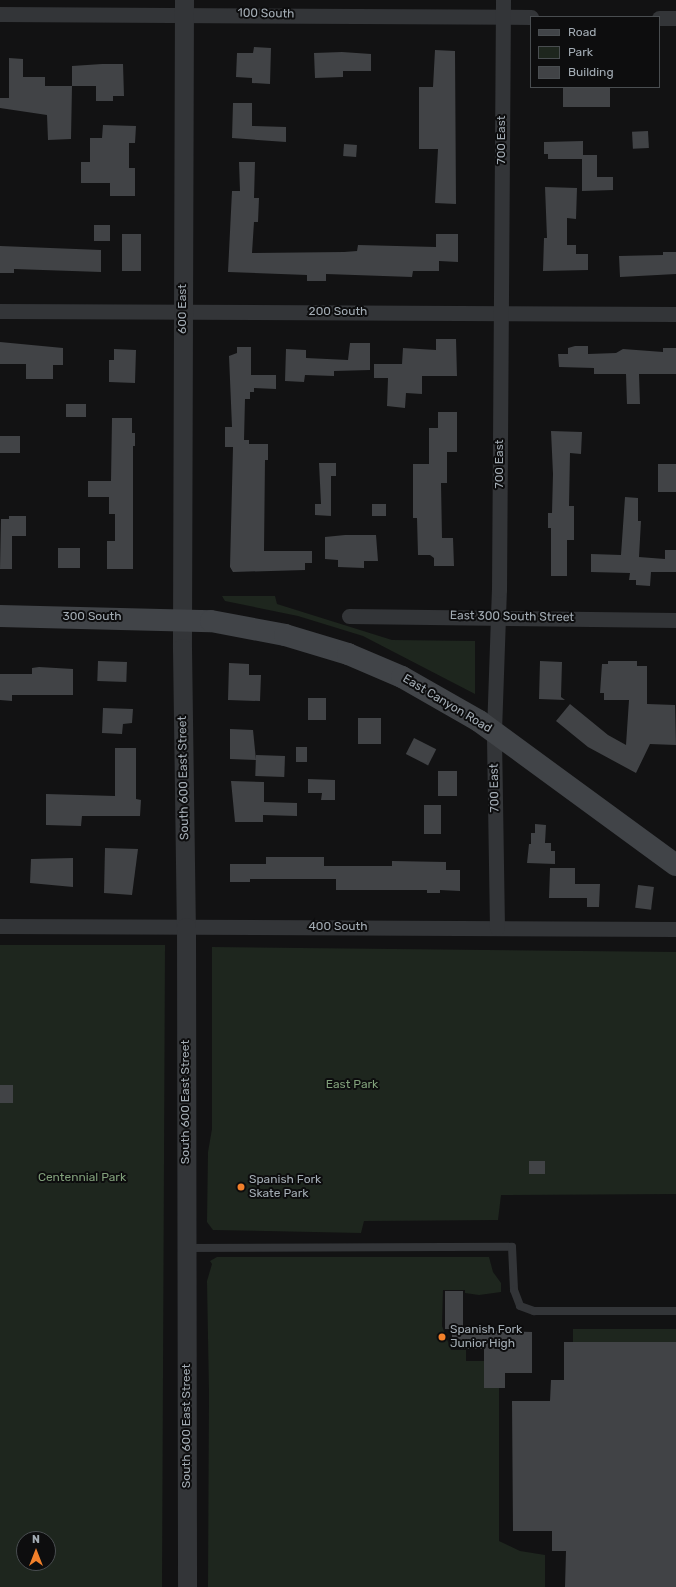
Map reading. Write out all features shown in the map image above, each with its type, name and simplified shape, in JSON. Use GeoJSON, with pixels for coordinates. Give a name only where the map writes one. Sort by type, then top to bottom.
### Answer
{"type":"FeatureCollection","features":[{"type":"Feature","properties":{"kind":"main road","name":"300 South"},"geometry":{"type":"LineString","coordinates":[[0,616],[184,618]]}},
{"type":"Feature","properties":{"kind":"main road","name":"East Canyon Road"},"geometry":{"type":"LineString","coordinates":[[184,618],[260,629],[348,654],[427,690],[494,731],[676,865]]}},
{"type":"Feature","properties":{"kind":"street","name":"700 East"},"geometry":{"type":"LineString","coordinates":[[497,928],[494,731],[499,617],[503,0]]}},
{"type":"Feature","properties":{"kind":"street","name":"100 South"},"geometry":{"type":"LineString","coordinates":[[0,14],[184,7],[530,17]]}},
{"type":"Feature","properties":{"kind":"street","name":"600 East"},"geometry":{"type":"LineString","coordinates":[[184,7],[184,618]]}},
{"type":"Feature","properties":{"kind":"street"},"geometry":{"type":"LineString","coordinates":[[660,18],[676,18]]}},
{"type":"Feature","properties":{"kind":"street","name":"200 South"},"geometry":{"type":"LineString","coordinates":[[0,311],[676,314]]}},
{"type":"Feature","properties":{"kind":"street","name":"East 300 South Street"},"geometry":{"type":"LineString","coordinates":[[349,616],[676,620]]}},
{"type":"Feature","properties":{"kind":"street","name":"South 600 East Street"},"geometry":{"type":"LineString","coordinates":[[184,618],[187,1587]]}},
{"type":"Feature","properties":{"kind":"street","name":"400 South"},"geometry":{"type":"LineString","coordinates":[[0,926],[676,928]]}},
{"type":"Feature","properties":{"kind":"lane"},"geometry":{"type":"LineString","coordinates":[[186,1248],[512,1247],[514,1290],[520,1306],[548,1312],[676,1311]]}},
{"type":"Feature","properties":{"kind":"green space"},"geometry":{"type":"Polygon","coordinates":[[[222,596],[275,596],[277,604],[392,640],[475,641],[475,694],[363,636],[298,616],[225,601],[222,596]]]}},
{"type":"Feature","properties":{"kind":"green space","name":"Centennial Park"},"geometry":{"type":"Polygon","coordinates":[[[0,945],[165,945],[162,1587],[0,1587],[0,945]]]}},
{"type":"Feature","properties":{"kind":"green space","name":"East Park"},"geometry":{"type":"Polygon","coordinates":[[[212,947],[676,952],[676,1194],[501,1195],[498,1220],[364,1221],[361,1233],[213,1230],[207,1222],[208,1152],[212,1129],[212,947]]]}},
{"type":"Feature","properties":{"kind":"green space"},"geometry":{"type":"Polygon","coordinates":[[[217,1257],[489,1257],[493,1272],[501,1283],[501,1292],[479,1295],[465,1293],[465,1290],[443,1290],[442,1326],[451,1350],[466,1350],[466,1361],[484,1361],[499,1388],[499,1541],[520,1551],[545,1555],[545,1587],[208,1587],[209,1393],[207,1281],[212,1264],[210,1261],[217,1257]]]}},
{"type":"Feature","properties":{"kind":"green space"},"geometry":{"type":"Polygon","coordinates":[[[573,1329],[676,1329],[676,1342],[573,1342],[573,1329]]]}},
{"type":"Feature","properties":{"kind":"building"},"geometry":{"type":"Polygon","coordinates":[[[254,47],[271,48],[270,84],[252,83],[252,78],[236,77],[237,53],[253,53],[254,47]]]}},
{"type":"Feature","properties":{"kind":"building"},"geometry":{"type":"Polygon","coordinates":[[[435,50],[455,51],[456,204],[435,203],[438,149],[419,149],[419,87],[433,87],[435,50]]]}},
{"type":"Feature","properties":{"kind":"building"},"geometry":{"type":"Polygon","coordinates":[[[342,52],[371,54],[371,71],[343,71],[343,77],[315,78],[314,53],[342,52]]]}},
{"type":"Feature","properties":{"kind":"building"},"geometry":{"type":"Polygon","coordinates":[[[9,58],[23,59],[23,77],[45,77],[45,86],[72,86],[71,139],[48,140],[47,115],[0,108],[0,98],[9,98],[9,58]]]}},
{"type":"Feature","properties":{"kind":"building"},"geometry":{"type":"Polygon","coordinates":[[[123,64],[124,96],[113,96],[113,101],[96,101],[96,86],[72,86],[72,66],[123,64]]]}},
{"type":"Feature","properties":{"kind":"building"},"geometry":{"type":"Polygon","coordinates":[[[563,88],[610,88],[610,107],[563,107],[563,88]]]}},
{"type":"Feature","properties":{"kind":"building"},"geometry":{"type":"Polygon","coordinates":[[[233,103],[252,103],[252,126],[286,127],[286,142],[232,138],[233,103]]]}},
{"type":"Feature","properties":{"kind":"building"},"geometry":{"type":"Polygon","coordinates":[[[103,125],[136,126],[135,143],[129,143],[129,168],[135,168],[135,196],[110,196],[110,183],[81,183],[81,162],[90,162],[90,138],[102,138],[103,125]]]}},
{"type":"Feature","properties":{"kind":"building"},"geometry":{"type":"Polygon","coordinates":[[[648,131],[649,148],[633,149],[632,132],[648,131]]]}},
{"type":"Feature","properties":{"kind":"building"},"geometry":{"type":"Polygon","coordinates":[[[583,141],[583,155],[597,155],[597,177],[613,177],[613,190],[582,191],[582,159],[548,159],[548,154],[544,154],[544,142],[583,141]]]}},
{"type":"Feature","properties":{"kind":"building"},"geometry":{"type":"Polygon","coordinates":[[[344,144],[357,145],[356,157],[343,156],[344,144]]]}},
{"type":"Feature","properties":{"kind":"building"},"geometry":{"type":"Polygon","coordinates":[[[239,162],[255,162],[254,198],[259,198],[258,222],[254,222],[252,253],[344,252],[357,251],[358,245],[436,247],[436,234],[458,234],[458,262],[439,261],[439,271],[413,271],[412,277],[326,274],[326,281],[307,281],[307,275],[228,272],[232,191],[240,191],[239,162]]]}},
{"type":"Feature","properties":{"kind":"building"},"geometry":{"type":"Polygon","coordinates":[[[545,187],[577,188],[576,219],[567,218],[567,245],[576,245],[576,254],[588,254],[588,270],[543,271],[544,238],[547,238],[545,187]]]}},
{"type":"Feature","properties":{"kind":"building"},"geometry":{"type":"Polygon","coordinates":[[[94,225],[110,225],[110,241],[94,241],[94,225]]]}},
{"type":"Feature","properties":{"kind":"building"},"geometry":{"type":"Polygon","coordinates":[[[122,234],[141,234],[141,271],[122,271],[122,234]]]}},
{"type":"Feature","properties":{"kind":"building"},"geometry":{"type":"Polygon","coordinates":[[[0,246],[101,250],[101,272],[14,269],[14,273],[0,273],[0,246]]]}},
{"type":"Feature","properties":{"kind":"building"},"geometry":{"type":"Polygon","coordinates":[[[663,252],[676,252],[676,274],[620,277],[619,256],[663,255],[663,252]]]}},
{"type":"Feature","properties":{"kind":"building"},"geometry":{"type":"Polygon","coordinates":[[[436,339],[456,339],[457,376],[422,376],[422,394],[406,393],[405,408],[387,406],[388,378],[374,378],[374,364],[402,364],[403,348],[436,350],[436,339]]]}},
{"type":"Feature","properties":{"kind":"building"},"geometry":{"type":"Polygon","coordinates":[[[0,342],[63,348],[63,365],[53,365],[53,379],[26,379],[26,364],[0,364],[0,342]]]}},
{"type":"Feature","properties":{"kind":"building"},"geometry":{"type":"Polygon","coordinates":[[[350,343],[370,343],[370,370],[334,371],[334,376],[305,375],[304,382],[285,381],[286,349],[306,350],[306,358],[348,360],[350,343]]]}},
{"type":"Feature","properties":{"kind":"building"},"geometry":{"type":"Polygon","coordinates":[[[575,346],[588,346],[588,354],[616,353],[623,349],[663,352],[663,348],[676,348],[676,374],[639,374],[640,404],[627,404],[626,374],[594,374],[594,368],[559,367],[558,354],[568,354],[568,348],[575,346]]]}},
{"type":"Feature","properties":{"kind":"building"},"geometry":{"type":"Polygon","coordinates":[[[237,347],[251,347],[251,375],[276,375],[276,389],[254,388],[254,392],[250,392],[250,399],[245,399],[244,440],[249,440],[249,444],[268,444],[268,460],[265,460],[264,551],[312,551],[312,563],[305,563],[305,570],[233,572],[230,567],[233,447],[225,447],[225,427],[232,427],[229,356],[237,353],[237,347]]]}},
{"type":"Feature","properties":{"kind":"building"},"geometry":{"type":"Polygon","coordinates":[[[114,349],[136,350],[135,383],[109,382],[109,360],[114,360],[114,349]]]}},
{"type":"Feature","properties":{"kind":"building"},"geometry":{"type":"Polygon","coordinates":[[[66,404],[86,404],[86,417],[66,417],[66,404]]]}},
{"type":"Feature","properties":{"kind":"building"},"geometry":{"type":"Polygon","coordinates":[[[438,412],[457,412],[457,452],[447,452],[447,483],[441,483],[442,538],[453,538],[454,566],[434,566],[434,558],[430,555],[418,555],[417,518],[413,518],[413,464],[429,464],[429,428],[438,428],[438,412]]]}},
{"type":"Feature","properties":{"kind":"building"},"geometry":{"type":"Polygon","coordinates":[[[112,418],[132,418],[132,433],[135,433],[135,446],[133,446],[133,569],[107,569],[107,541],[115,541],[115,514],[109,514],[109,497],[88,497],[88,481],[111,481],[112,418]]]}},
{"type":"Feature","properties":{"kind":"building"},"geometry":{"type":"Polygon","coordinates":[[[551,431],[582,432],[581,454],[570,453],[569,506],[574,506],[574,540],[567,540],[567,576],[551,576],[551,528],[548,528],[548,513],[552,513],[553,474],[551,431]]]}},
{"type":"Feature","properties":{"kind":"building"},"geometry":{"type":"Polygon","coordinates":[[[0,436],[20,436],[20,453],[0,453],[0,436]]]}},
{"type":"Feature","properties":{"kind":"building"},"geometry":{"type":"Polygon","coordinates":[[[319,463],[336,463],[336,476],[331,476],[331,516],[315,515],[315,504],[321,504],[319,463]]]}},
{"type":"Feature","properties":{"kind":"building"},"geometry":{"type":"Polygon","coordinates":[[[658,464],[676,464],[676,492],[658,492],[658,464]]]}},
{"type":"Feature","properties":{"kind":"building"},"geometry":{"type":"Polygon","coordinates":[[[625,497],[638,498],[638,521],[641,521],[639,557],[665,559],[665,550],[676,550],[676,572],[651,572],[650,586],[636,585],[636,580],[629,580],[630,573],[591,572],[591,554],[621,555],[625,497]]]}},
{"type":"Feature","properties":{"kind":"building"},"geometry":{"type":"Polygon","coordinates":[[[372,504],[386,504],[386,516],[372,516],[372,504]]]}},
{"type":"Feature","properties":{"kind":"building"},"geometry":{"type":"Polygon","coordinates":[[[9,516],[26,516],[26,536],[12,536],[12,569],[0,569],[1,519],[9,519],[9,516]]]}},
{"type":"Feature","properties":{"kind":"building"},"geometry":{"type":"Polygon","coordinates":[[[345,535],[376,535],[378,561],[364,561],[364,568],[338,567],[338,560],[325,559],[325,537],[345,535]]]}},
{"type":"Feature","properties":{"kind":"building"},"geometry":{"type":"Polygon","coordinates":[[[58,548],[80,548],[80,568],[58,568],[58,548]]]}},
{"type":"Feature","properties":{"kind":"building"},"geometry":{"type":"Polygon","coordinates":[[[98,661],[127,662],[126,682],[97,681],[98,661]]]}},
{"type":"Feature","properties":{"kind":"building"},"geometry":{"type":"Polygon","coordinates":[[[540,661],[562,662],[561,697],[565,700],[539,699],[540,661]]]}},
{"type":"Feature","properties":{"kind":"building"},"geometry":{"type":"Polygon","coordinates":[[[608,661],[637,661],[637,666],[647,666],[647,704],[675,705],[676,745],[650,744],[636,773],[588,747],[556,721],[570,704],[608,735],[626,745],[629,700],[604,700],[604,693],[600,693],[602,664],[608,664],[608,661]]]}},
{"type":"Feature","properties":{"kind":"building"},"geometry":{"type":"Polygon","coordinates":[[[229,663],[249,664],[249,675],[261,675],[260,701],[228,700],[229,663]]]}},
{"type":"Feature","properties":{"kind":"building"},"geometry":{"type":"Polygon","coordinates":[[[32,668],[73,669],[73,695],[12,695],[12,701],[0,700],[0,674],[32,674],[32,668]]]}},
{"type":"Feature","properties":{"kind":"building"},"geometry":{"type":"Polygon","coordinates":[[[308,698],[326,698],[326,720],[308,720],[308,698]]]}},
{"type":"Feature","properties":{"kind":"building"},"geometry":{"type":"Polygon","coordinates":[[[103,708],[133,709],[132,723],[123,724],[122,734],[102,733],[103,708]]]}},
{"type":"Feature","properties":{"kind":"building"},"geometry":{"type":"Polygon","coordinates":[[[358,718],[381,718],[381,744],[358,744],[358,718]]]}},
{"type":"Feature","properties":{"kind":"building"},"geometry":{"type":"Polygon","coordinates":[[[230,729],[253,730],[256,760],[230,759],[230,729]]]}},
{"type":"Feature","properties":{"kind":"building"},"geometry":{"type":"Polygon","coordinates":[[[414,738],[436,749],[428,765],[406,754],[414,738]]]}},
{"type":"Feature","properties":{"kind":"building"},"geometry":{"type":"Polygon","coordinates":[[[296,747],[307,747],[307,762],[296,762],[296,747]]]}},
{"type":"Feature","properties":{"kind":"building"},"geometry":{"type":"Polygon","coordinates":[[[115,748],[136,748],[136,799],[141,800],[140,816],[82,816],[81,826],[46,825],[46,794],[115,796],[115,748]]]}},
{"type":"Feature","properties":{"kind":"building"},"geometry":{"type":"Polygon","coordinates":[[[256,755],[285,756],[284,777],[255,776],[256,755]]]}},
{"type":"Feature","properties":{"kind":"building"},"geometry":{"type":"Polygon","coordinates":[[[438,771],[457,771],[457,796],[438,796],[438,771]]]}},
{"type":"Feature","properties":{"kind":"building"},"geometry":{"type":"Polygon","coordinates":[[[308,779],[335,780],[335,800],[321,800],[322,793],[308,793],[308,779]]]}},
{"type":"Feature","properties":{"kind":"building"},"geometry":{"type":"Polygon","coordinates":[[[231,781],[264,782],[264,802],[297,803],[297,816],[263,815],[263,822],[235,822],[231,781]]]}},
{"type":"Feature","properties":{"kind":"building"},"geometry":{"type":"Polygon","coordinates":[[[424,805],[441,805],[441,834],[424,834],[424,805]]]}},
{"type":"Feature","properties":{"kind":"building"},"geometry":{"type":"Polygon","coordinates":[[[535,824],[546,825],[545,843],[551,843],[551,851],[555,851],[555,864],[527,863],[529,844],[531,844],[531,833],[535,833],[535,824]]]}},
{"type":"Feature","properties":{"kind":"building"},"geometry":{"type":"Polygon","coordinates":[[[105,848],[138,849],[132,895],[104,893],[105,848]]]}},
{"type":"Feature","properties":{"kind":"building"},"geometry":{"type":"Polygon","coordinates":[[[266,857],[324,857],[324,866],[392,866],[392,861],[446,862],[446,870],[460,870],[460,891],[440,890],[440,893],[427,893],[427,890],[336,890],[336,879],[250,879],[250,882],[230,882],[230,864],[266,864],[266,857]]]}},
{"type":"Feature","properties":{"kind":"building"},"geometry":{"type":"Polygon","coordinates":[[[73,858],[73,887],[30,883],[31,859],[73,858]]]}},
{"type":"Feature","properties":{"kind":"building"},"geometry":{"type":"Polygon","coordinates":[[[550,868],[575,868],[575,884],[600,884],[599,907],[587,907],[587,898],[549,898],[550,868]]]}},
{"type":"Feature","properties":{"kind":"building"},"geometry":{"type":"Polygon","coordinates":[[[638,885],[654,887],[651,910],[635,908],[638,885]]]}},
{"type":"Feature","properties":{"kind":"building"},"geometry":{"type":"Polygon","coordinates":[[[0,1085],[13,1085],[13,1103],[0,1103],[0,1085]]]}},
{"type":"Feature","properties":{"kind":"building"},"geometry":{"type":"Polygon","coordinates":[[[529,1161],[545,1161],[545,1174],[529,1174],[529,1161]]]}},
{"type":"Feature","properties":{"kind":"building"},"geometry":{"type":"Polygon","coordinates":[[[445,1291],[463,1291],[463,1330],[532,1332],[532,1373],[505,1373],[505,1388],[484,1388],[484,1349],[461,1349],[461,1345],[452,1345],[452,1329],[445,1329],[445,1291]]]}},
{"type":"Feature","properties":{"kind":"building"},"geometry":{"type":"Polygon","coordinates":[[[564,1342],[676,1342],[676,1587],[565,1587],[566,1551],[552,1551],[552,1531],[513,1531],[512,1401],[550,1401],[551,1380],[564,1380],[564,1342]]]}},
{"type":"Feature","properties":{"kind":"place","name":"Spanish Fork Skate Park"},"geometry":{"type":"Point","coordinates":[241,1187]}},
{"type":"Feature","properties":{"kind":"place","name":"Spanish Fork Junior High"},"geometry":{"type":"Point","coordinates":[442,1337]}}]}
